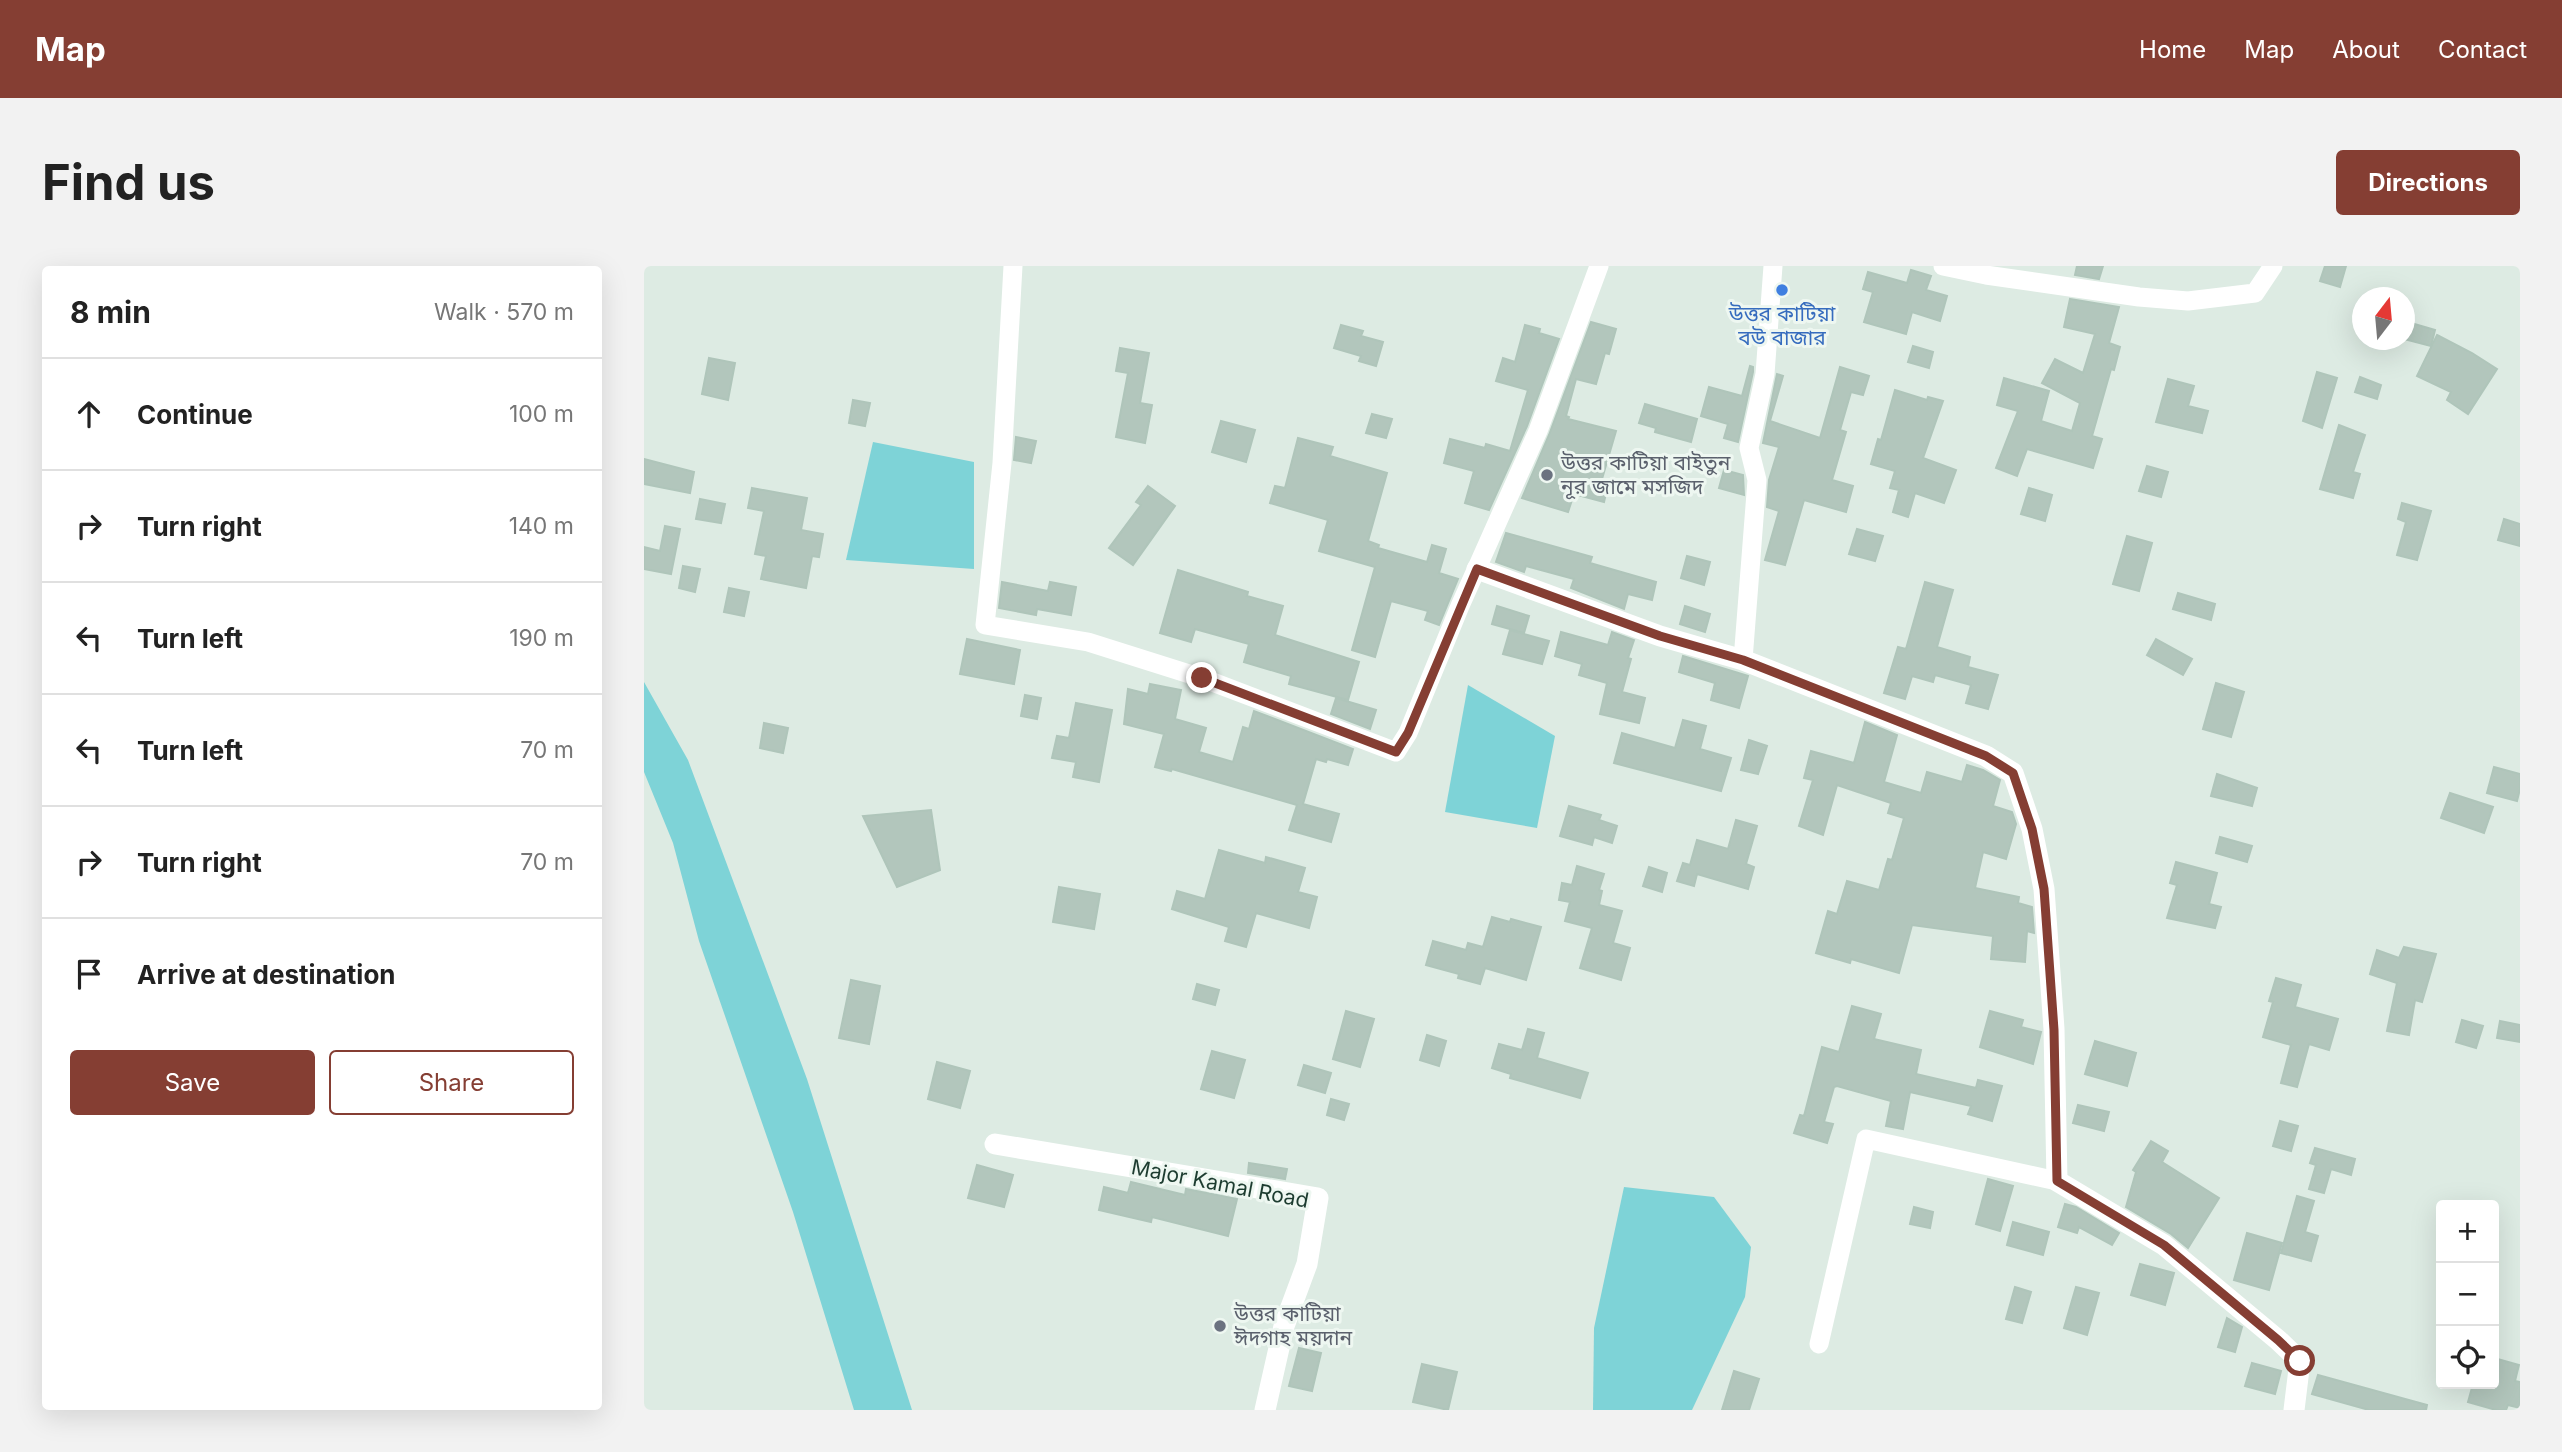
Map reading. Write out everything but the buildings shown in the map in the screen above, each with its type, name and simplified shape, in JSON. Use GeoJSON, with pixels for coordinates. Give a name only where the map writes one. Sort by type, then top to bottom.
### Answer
{"type":"FeatureCollection","features":[{"type":"Feature","properties":{"kind":"street"},"geometry":{"type":"LineString","coordinates":[[1013,266],[1002,463],[985,625],[1088,642],[1202,678],[1396,752],[1408,733],[1538,431],[1598,266]]}},
{"type":"Feature","properties":{"kind":"street"},"geometry":{"type":"LineString","coordinates":[[1743,660],[1757,480],[1749,448],[1765,374],[1773,266]]}},
{"type":"Feature","properties":{"kind":"street"},"geometry":{"type":"LineString","coordinates":[[1943,266],[2127,296],[2188,301],[2255,293],[2273,266]]}},
{"type":"Feature","properties":{"kind":"street"},"geometry":{"type":"LineString","coordinates":[[1477,569],[1660,636],[1743,660],[1986,756],[2013,773],[2032,829],[2044,889],[2054,1030],[2057,1181]]}},
{"type":"Feature","properties":{"kind":"street"},"geometry":{"type":"LineString","coordinates":[[1819,1344],[1866,1139],[2057,1181],[2164,1245],[2300,1361],[2294,1410]]}},
{"type":"Feature","properties":{"kind":"street","name":"Major Kamal Road"},"geometry":{"type":"LineString","coordinates":[[995,1144],[1318,1198],[1307,1264],[1284,1326],[1265,1410]]}},
{"type":"Feature","properties":{"kind":"water"},"geometry":{"type":"Polygon","coordinates":[[[873,442],[974,462],[974,569],[846,560],[873,442]]]}},
{"type":"Feature","properties":{"kind":"water"},"geometry":{"type":"Polygon","coordinates":[[[644,682],[688,760],[807,1079],[912,1410],[854,1410],[793,1212],[699,941],[673,843],[644,772],[644,682]]]}},
{"type":"Feature","properties":{"kind":"water"},"geometry":{"type":"Polygon","coordinates":[[[1468,685],[1555,736],[1537,828],[1445,812],[1468,685]]]}},
{"type":"Feature","properties":{"kind":"water"},"geometry":{"type":"Polygon","coordinates":[[[1624,1187],[1714,1197],[1751,1247],[1745,1297],[1692,1410],[1593,1410],[1594,1328],[1624,1187]]]}},
{"type":"Feature","properties":{"kind":"place","name":"উত্তর কাটিয়া বউ বাজার"},"geometry":{"type":"Point","coordinates":[1782,290]}},
{"type":"Feature","properties":{"kind":"place","name":"উত্তর কাটিয়া বাইতুন নূর জামে মসজিদ"},"geometry":{"type":"Point","coordinates":[1547,475]}},
{"type":"Feature","properties":{"kind":"place","name":"উত্তর কাটিয়া ঈদগাহ ময়দান"},"geometry":{"type":"Point","coordinates":[1220,1326]}},
{"type":"Feature","properties":{"kind":"route"},"geometry":{"type":"LineString","coordinates":[[1202,678],[1396,752],[1408,733],[1477,569],[1660,636],[1743,660],[1986,756],[2013,773],[2032,829],[2044,889],[2054,1030],[2057,1181],[2164,1245],[2300,1361]]}}]}
